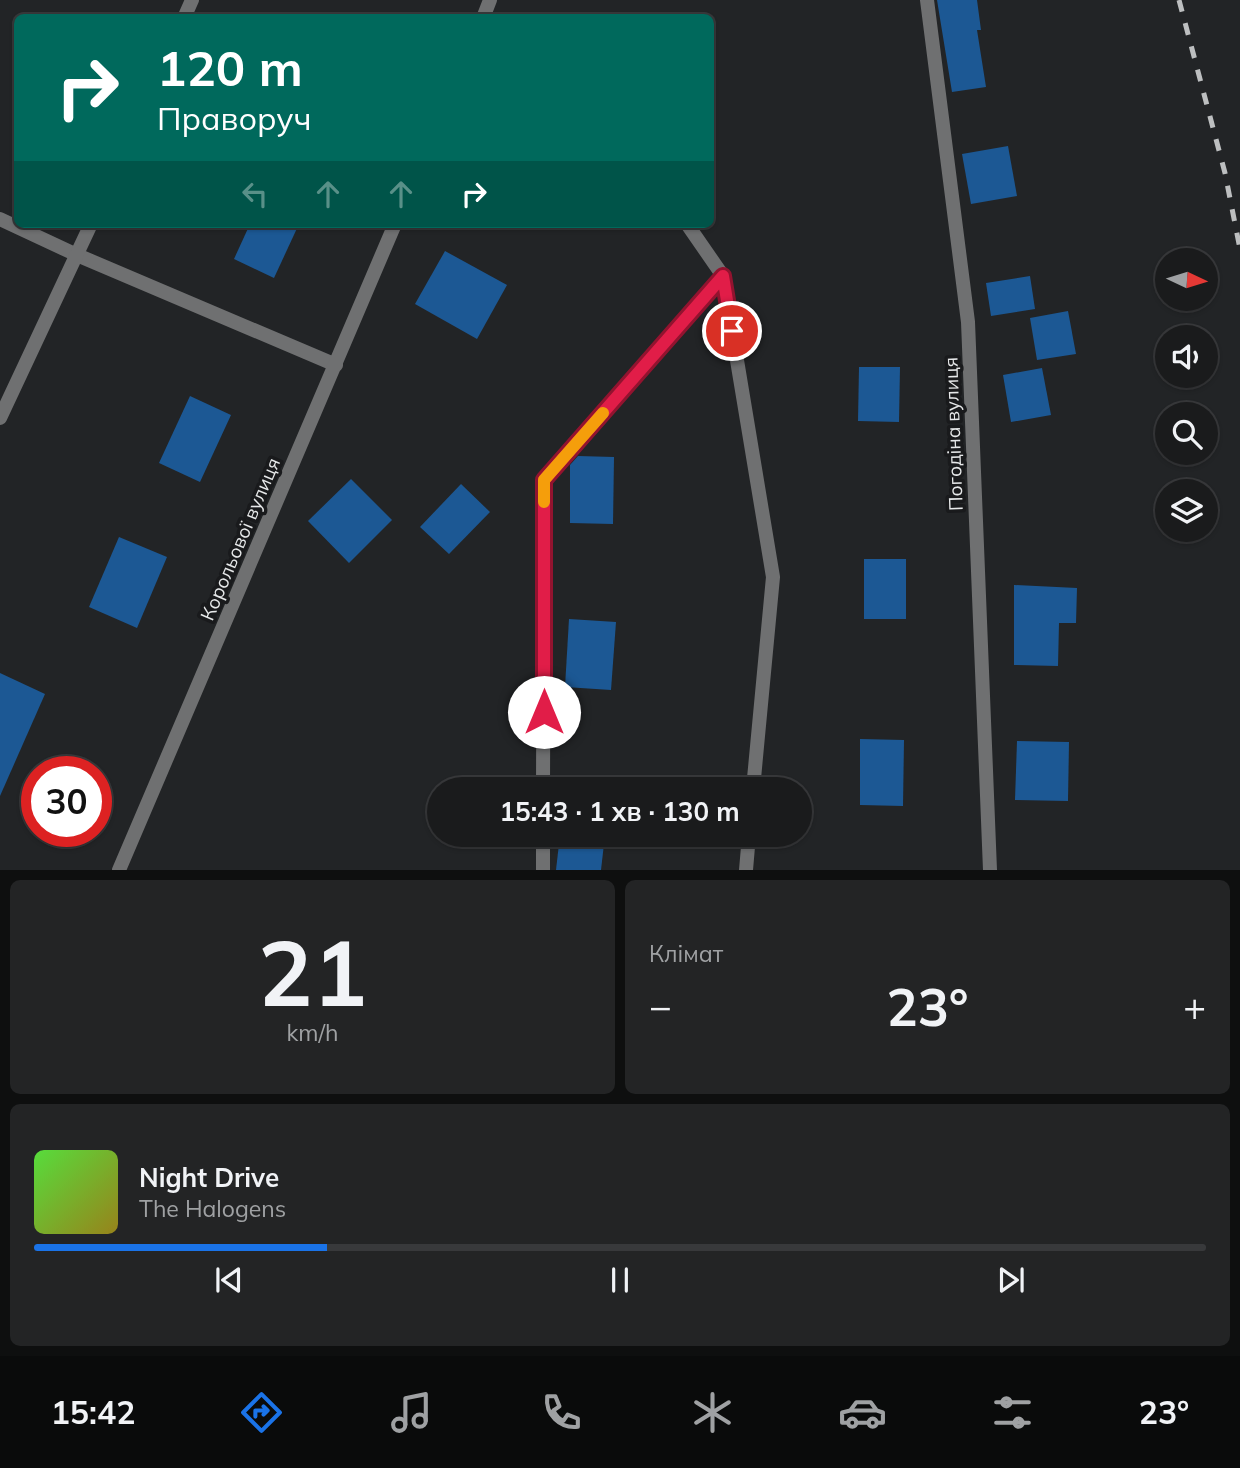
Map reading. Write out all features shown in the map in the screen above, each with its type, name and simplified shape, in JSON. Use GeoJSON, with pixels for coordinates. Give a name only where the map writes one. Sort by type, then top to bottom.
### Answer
{"type":"FeatureCollection","features":[{"type":"Feature","properties":{"kind":"street","name":"Погодіна вулиця"},"geometry":{"type":"LineString","coordinates":[[927,0],[968,321],[989,870]]}},
{"type":"Feature","properties":{"kind":"street"},"geometry":{"type":"LineString","coordinates":[[19,228],[335,365]]}},
{"type":"Feature","properties":{"kind":"street"},"geometry":{"type":"LineString","coordinates":[[0,418],[89,228]]}},
{"type":"Feature","properties":{"kind":"street","name":"Корольової вулиця"},"geometry":{"type":"LineString","coordinates":[[119,870],[393,228]]}},
{"type":"Feature","properties":{"kind":"street"},"geometry":{"type":"LineString","coordinates":[[690,228],[723,276],[773,577],[754,777]]}},
{"type":"Feature","properties":{"kind":"street"},"geometry":{"type":"LineString","coordinates":[[543,777],[544,480],[723,276]]}},
{"type":"Feature","properties":{"kind":"street"},"geometry":{"type":"LineString","coordinates":[[543,847],[543,870]]}},
{"type":"Feature","properties":{"kind":"street"},"geometry":{"type":"LineString","coordinates":[[746,870],[748,847]]}},
{"type":"Feature","properties":{"kind":"building"},"geometry":{"type":"Polygon","coordinates":[[[937,0],[977,0],[981,30],[977,30],[986,87],[952,92],[937,0]]]}},
{"type":"Feature","properties":{"kind":"building"},"geometry":{"type":"Polygon","coordinates":[[[1008,146],[1017,196],[971,204],[962,154],[1008,146]]]}},
{"type":"Feature","properties":{"kind":"building"},"geometry":{"type":"Polygon","coordinates":[[[248,228],[297,228],[274,278],[234,259],[248,228]]]}},
{"type":"Feature","properties":{"kind":"building"},"geometry":{"type":"Polygon","coordinates":[[[445,251],[507,285],[477,339],[415,304],[445,251]]]}},
{"type":"Feature","properties":{"kind":"building"},"geometry":{"type":"Polygon","coordinates":[[[1030,276],[1035,309],[991,316],[986,283],[1030,276]]]}},
{"type":"Feature","properties":{"kind":"building"},"geometry":{"type":"Polygon","coordinates":[[[1068,311],[1076,354],[1037,360],[1030,318],[1068,311]]]}},
{"type":"Feature","properties":{"kind":"building"},"geometry":{"type":"Polygon","coordinates":[[[859,367],[900,367],[899,422],[858,421],[859,367]]]}},
{"type":"Feature","properties":{"kind":"building"},"geometry":{"type":"Polygon","coordinates":[[[1042,368],[1051,415],[1011,422],[1003,375],[1042,368]]]}},
{"type":"Feature","properties":{"kind":"building"},"geometry":{"type":"Polygon","coordinates":[[[190,396],[231,415],[200,482],[159,463],[190,396]]]}},
{"type":"Feature","properties":{"kind":"building"},"geometry":{"type":"Polygon","coordinates":[[[578,456],[614,457],[613,524],[570,523],[570,465],[578,456]]]}},
{"type":"Feature","properties":{"kind":"building"},"geometry":{"type":"Polygon","coordinates":[[[351,479],[392,520],[349,563],[308,521],[351,479]]]}},
{"type":"Feature","properties":{"kind":"building"},"geometry":{"type":"Polygon","coordinates":[[[461,484],[490,512],[449,554],[420,527],[461,484]]]}},
{"type":"Feature","properties":{"kind":"building"},"geometry":{"type":"Polygon","coordinates":[[[119,537],[167,557],[137,628],[89,607],[119,537]]]}},
{"type":"Feature","properties":{"kind":"building"},"geometry":{"type":"Polygon","coordinates":[[[864,559],[906,559],[906,619],[864,619],[864,559]]]}},
{"type":"Feature","properties":{"kind":"building"},"geometry":{"type":"Polygon","coordinates":[[[1014,585],[1077,588],[1076,623],[1059,623],[1058,666],[1014,665],[1014,585]]]}},
{"type":"Feature","properties":{"kind":"building"},"geometry":{"type":"Polygon","coordinates":[[[569,619],[616,622],[611,690],[565,687],[569,619]]]}},
{"type":"Feature","properties":{"kind":"building"},"geometry":{"type":"Polygon","coordinates":[[[0,673],[45,694],[0,796],[0,673]]]}},
{"type":"Feature","properties":{"kind":"building"},"geometry":{"type":"Polygon","coordinates":[[[860,739],[904,740],[903,806],[860,805],[860,739]]]}},
{"type":"Feature","properties":{"kind":"building"},"geometry":{"type":"Polygon","coordinates":[[[1017,741],[1069,742],[1068,801],[1015,800],[1017,741]]]}},
{"type":"Feature","properties":{"kind":"building"},"geometry":{"type":"Polygon","coordinates":[[[559,847],[604,847],[601,870],[556,870],[559,847]]]}},
{"type":"Feature","properties":{"kind":"railway"},"geometry":{"type":"LineString","coordinates":[[1179,0],[1225,173],[1240,249]]}},
{"type":"Feature","properties":{"kind":"slow traffic"},"geometry":{"type":"LineString","coordinates":[[544,502],[544,480],[603,413]]}},
{"type":"Feature","properties":{"kind":"route"},"geometry":{"type":"LineString","coordinates":[[544,712],[544,480],[723,276],[732,331]]}}]}
